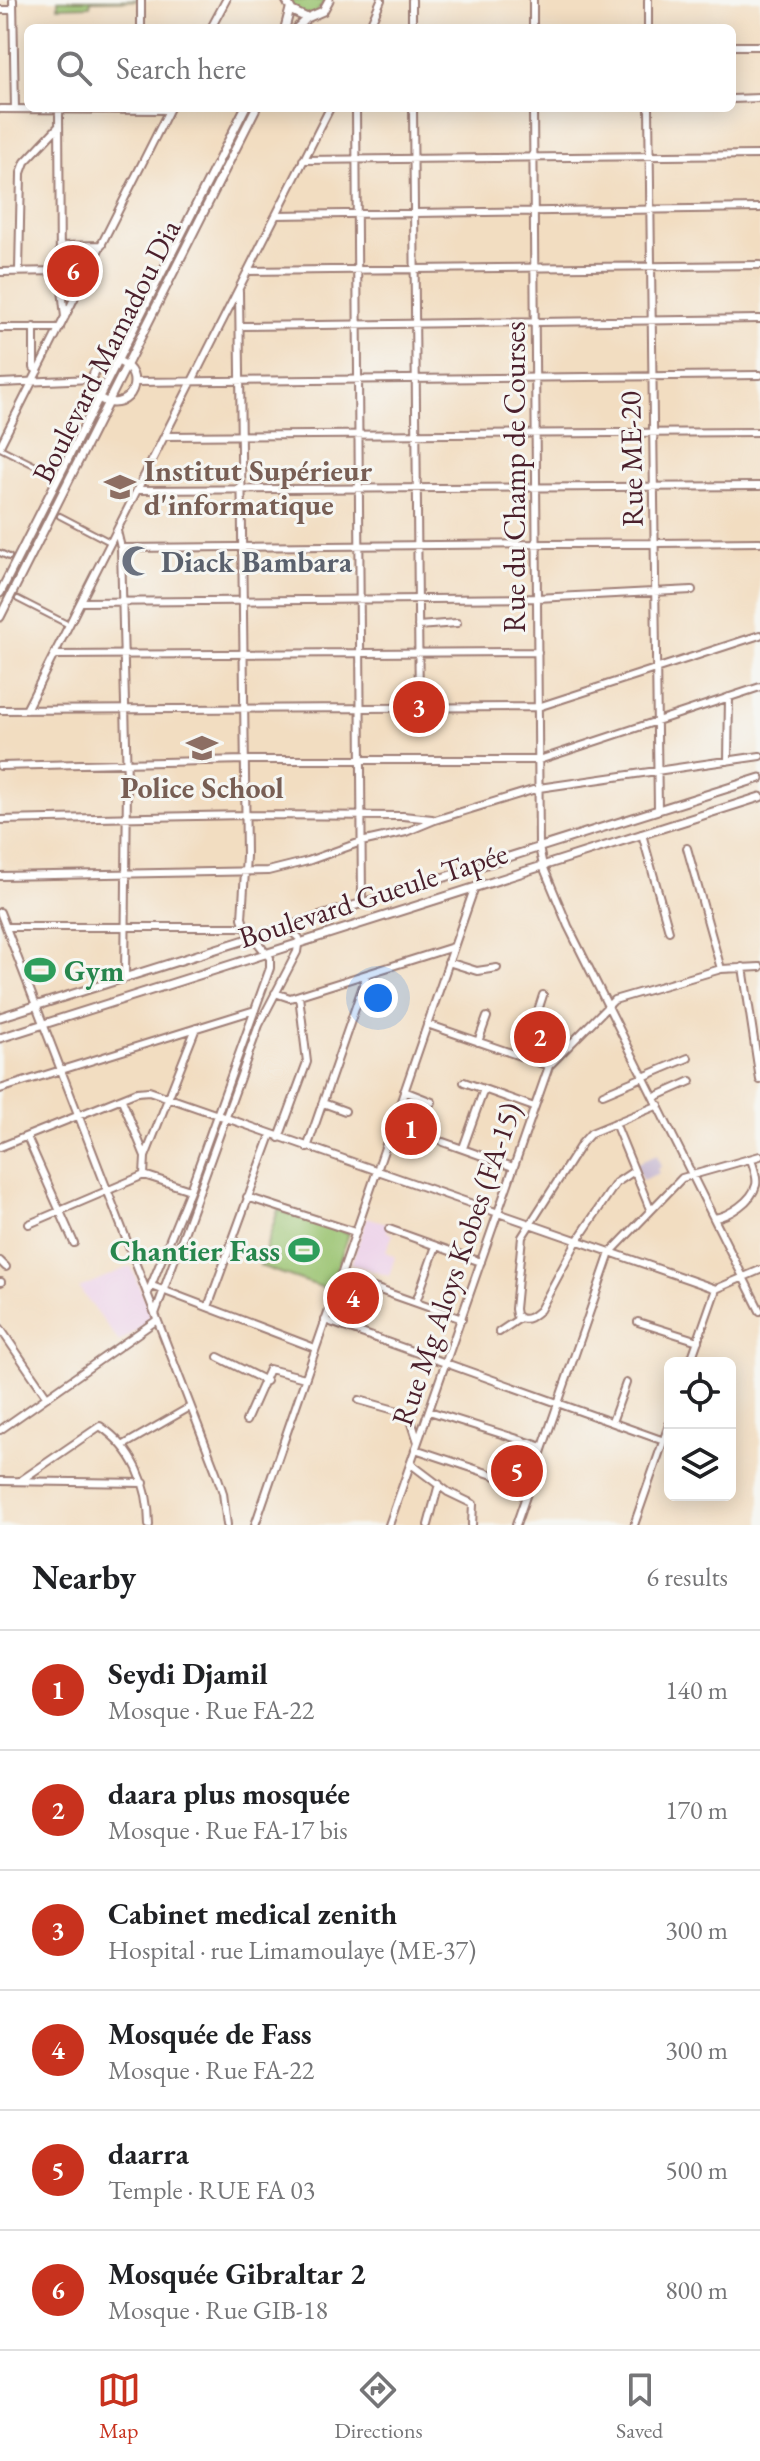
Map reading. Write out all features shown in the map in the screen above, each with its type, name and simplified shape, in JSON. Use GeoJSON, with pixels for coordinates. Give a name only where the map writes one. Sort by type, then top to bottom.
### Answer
{"type":"FeatureCollection","features":[{"type":"Feature","properties":{"kind":"street"},"geometry":{"type":"LineString","coordinates":[[13,0],[15,109]]}},
{"type":"Feature","properties":{"kind":"street"},"geometry":{"type":"LineString","coordinates":[[141,0],[141,24]]}},
{"type":"Feature","properties":{"kind":"street"},"geometry":{"type":"LineString","coordinates":[[213,24],[226,0]]}},
{"type":"Feature","properties":{"kind":"street"},"geometry":{"type":"LineString","coordinates":[[286,0],[290,9],[306,18]]}},
{"type":"Feature","properties":{"kind":"street"},"geometry":{"type":"LineString","coordinates":[[301,24],[306,18],[320,14],[329,0]]}},
{"type":"Feature","properties":{"kind":"street"},"geometry":{"type":"LineString","coordinates":[[371,24],[381,0]]}},
{"type":"Feature","properties":{"kind":"street"},"geometry":{"type":"LineString","coordinates":[[412,0],[412,24]]}},
{"type":"Feature","properties":{"kind":"street"},"geometry":{"type":"LineString","coordinates":[[533,0],[533,24]]}},
{"type":"Feature","properties":{"kind":"street"},"geometry":{"type":"LineString","coordinates":[[648,0],[648,24]]}},
{"type":"Feature","properties":{"kind":"street"},"geometry":{"type":"LineString","coordinates":[[286,24],[290,9]]}},
{"type":"Feature","properties":{"kind":"street"},"geometry":{"type":"LineString","coordinates":[[0,10],[13,10]]}},
{"type":"Feature","properties":{"kind":"street"},"geometry":{"type":"LineString","coordinates":[[736,46],[760,46]]}},
{"type":"Feature","properties":{"kind":"street"},"geometry":{"type":"LineString","coordinates":[[736,99],[760,98]]}},
{"type":"Feature","properties":{"kind":"street"},"geometry":{"type":"LineString","coordinates":[[0,109],[24,109]]}},
{"type":"Feature","properties":{"kind":"street"},"geometry":{"type":"LineString","coordinates":[[59,112],[60,271],[65,317]]}},
{"type":"Feature","properties":{"kind":"street"},"geometry":{"type":"LineString","coordinates":[[50,473],[0,447],[168,112]]}},
{"type":"Feature","properties":{"kind":"street","name":"Boulevard Mamadou Dia"},"geometry":{"type":"LineString","coordinates":[[0,593],[243,112]]}},
{"type":"Feature","properties":{"kind":"street","name":"Boulevard Mamadou Dia"},"geometry":{"type":"LineString","coordinates":[[0,617],[254,112]]}},
{"type":"Feature","properties":{"kind":"street"},"geometry":{"type":"LineString","coordinates":[[26,710],[328,112]]}},
{"type":"Feature","properties":{"kind":"street"},"geometry":{"type":"LineString","coordinates":[[356,112],[362,903]]}},
{"type":"Feature","properties":{"kind":"street"},"geometry":{"type":"LineString","coordinates":[[413,112],[419,707]]}},
{"type":"Feature","properties":{"kind":"street","name":"Rue du Champ de Courses"},"geometry":{"type":"LineString","coordinates":[[533,112],[539,847],[543,866],[568,926],[760,1311]]}},
{"type":"Feature","properties":{"kind":"street","name":"Rue ME-20"},"geometry":{"type":"LineString","coordinates":[[649,112],[658,810]]}},
{"type":"Feature","properties":{"kind":"street"},"geometry":{"type":"LineString","coordinates":[[19,271],[21,173],[25,162],[59,126]]}},
{"type":"Feature","properties":{"kind":"street"},"geometry":{"type":"LineString","coordinates":[[303,160],[760,155]]}},
{"type":"Feature","properties":{"kind":"street"},"geometry":{"type":"LineString","coordinates":[[275,215],[760,208]]}},
{"type":"Feature","properties":{"kind":"street"},"geometry":{"type":"LineString","coordinates":[[61,246],[102,245]]}},
{"type":"Feature","properties":{"kind":"street"},"geometry":{"type":"LineString","coordinates":[[248,271],[760,265]]}},
{"type":"Feature","properties":{"kind":"street"},"geometry":{"type":"LineString","coordinates":[[0,272],[60,271]]}},
{"type":"Feature","properties":{"kind":"street"},"geometry":{"type":"LineString","coordinates":[[148,1294],[190,1190],[270,968],[267,953],[245,927],[242,918],[245,760],[239,287]]}},
{"type":"Feature","properties":{"kind":"street"},"geometry":{"type":"LineString","coordinates":[[240,326],[760,319]]}},
{"type":"Feature","properties":{"kind":"street"},"geometry":{"type":"LineString","coordinates":[[34,327],[34,368],[38,371]]}},
{"type":"Feature","properties":{"kind":"street"},"geometry":{"type":"LineString","coordinates":[[0,328],[60,328]]}},
{"type":"Feature","properties":{"kind":"street"},"geometry":{"type":"LineString","coordinates":[[117,361],[126,365],[135,382],[132,392],[117,403],[99,397],[94,391],[92,379],[101,364],[117,361]]}},
{"type":"Feature","properties":{"kind":"street"},"geometry":{"type":"LineString","coordinates":[[135,382],[760,375]]}},
{"type":"Feature","properties":{"kind":"street"},"geometry":{"type":"LineString","coordinates":[[0,383],[63,383],[92,379]]}},
{"type":"Feature","properties":{"kind":"street"},"geometry":{"type":"LineString","coordinates":[[166,436],[760,432]]}},
{"type":"Feature","properties":{"kind":"street"},"geometry":{"type":"LineString","coordinates":[[138,490],[760,486]]}},
{"type":"Feature","properties":{"kind":"street"},"geometry":{"type":"LineString","coordinates":[[60,516],[110,542]]}},
{"type":"Feature","properties":{"kind":"street"},"geometry":{"type":"LineString","coordinates":[[117,531],[121,548],[126,763],[125,978]]}},
{"type":"Feature","properties":{"kind":"street"},"geometry":{"type":"LineString","coordinates":[[121,548],[760,542]]}},
{"type":"Feature","properties":{"kind":"street"},"geometry":{"type":"LineString","coordinates":[[0,553],[9,557]]}},
{"type":"Feature","properties":{"kind":"street"},"geometry":{"type":"LineString","coordinates":[[81,602],[537,598],[692,590]]}},
{"type":"Feature","properties":{"kind":"street"},"geometry":{"type":"LineString","coordinates":[[18,599],[69,625]]}},
{"type":"Feature","properties":{"kind":"street"},"geometry":{"type":"LineString","coordinates":[[418,626],[457,623]]}},
{"type":"Feature","properties":{"kind":"street"},"geometry":{"type":"LineString","coordinates":[[0,710],[538,707],[760,635]]}},
{"type":"Feature","properties":{"kind":"street"},"geometry":{"type":"LineString","coordinates":[[54,655],[538,652]]}},
{"type":"Feature","properties":{"kind":"street"},"geometry":{"type":"LineString","coordinates":[[0,766],[245,760],[539,760],[760,687]]}},
{"type":"Feature","properties":{"kind":"street"},"geometry":{"type":"LineString","coordinates":[[728,761],[729,697]]}},
{"type":"Feature","properties":{"kind":"street"},"geometry":{"type":"LineString","coordinates":[[0,876],[245,872],[285,868],[539,788],[760,756]]}},
{"type":"Feature","properties":{"kind":"street","name":"Boulevard Gueule Tapée"},"geometry":{"type":"LineString","coordinates":[[0,1017],[760,778]]}},
{"type":"Feature","properties":{"kind":"street","name":"Boulevard Gueule Tapée"},"geometry":{"type":"LineString","coordinates":[[0,1038],[760,797]]}},
{"type":"Feature","properties":{"kind":"street"},"geometry":{"type":"LineString","coordinates":[[0,820],[245,815],[403,816],[435,820]]}},
{"type":"Feature","properties":{"kind":"street"},"geometry":{"type":"LineString","coordinates":[[403,816],[406,832]]}},
{"type":"Feature","properties":{"kind":"street"},"geometry":{"type":"LineString","coordinates":[[642,834],[669,931]]}},
{"type":"Feature","properties":{"kind":"street"},"geometry":{"type":"LineString","coordinates":[[687,848],[721,969]]}},
{"type":"Feature","properties":{"kind":"street"},"geometry":{"type":"LineString","coordinates":[[255,1525],[474,889]]}},
{"type":"Feature","properties":{"kind":"street"},"geometry":{"type":"LineString","coordinates":[[0,912],[216,1472],[227,1525]]}},
{"type":"Feature","properties":{"kind":"street"},"geometry":{"type":"LineString","coordinates":[[6,927],[245,927]]}},
{"type":"Feature","properties":{"kind":"street"},"geometry":{"type":"LineString","coordinates":[[0,1430],[156,1317],[259,1025],[300,943],[296,934],[285,927]]}},
{"type":"Feature","properties":{"kind":"street"},"geometry":{"type":"LineString","coordinates":[[275,993],[287,998],[299,996],[453,947]]}},
{"type":"Feature","properties":{"kind":"street"},"geometry":{"type":"LineString","coordinates":[[448,962],[477,971],[497,968]]}},
{"type":"Feature","properties":{"kind":"street"},"geometry":{"type":"LineString","coordinates":[[743,967],[760,1080]]}},
{"type":"Feature","properties":{"kind":"street","name":"Rue Mg Aloys Kobes (FA-15)"},"geometry":{"type":"LineString","coordinates":[[389,1525],[549,1066],[609,1003],[721,969],[760,967]]}},
{"type":"Feature","properties":{"kind":"street"},"geometry":{"type":"LineString","coordinates":[[307,1148],[367,974]]}},
{"type":"Feature","properties":{"kind":"street"},"geometry":{"type":"LineString","coordinates":[[523,1057],[543,995]]}},
{"type":"Feature","properties":{"kind":"street"},"geometry":{"type":"LineString","coordinates":[[279,1138],[307,1062],[299,996]]}},
{"type":"Feature","properties":{"kind":"street"},"geometry":{"type":"LineString","coordinates":[[0,1089],[255,1010]]}},
{"type":"Feature","properties":{"kind":"street"},"geometry":{"type":"LineString","coordinates":[[478,1042],[487,1017]]}},
{"type":"Feature","properties":{"kind":"street"},"geometry":{"type":"LineString","coordinates":[[427,1024],[549,1066]]}},
{"type":"Feature","properties":{"kind":"street"},"geometry":{"type":"LineString","coordinates":[[144,1175],[145,1157],[196,1028]]}},
{"type":"Feature","properties":{"kind":"street"},"geometry":{"type":"LineString","coordinates":[[603,1094],[688,1058]]}},
{"type":"Feature","properties":{"kind":"street"},"geometry":{"type":"LineString","coordinates":[[655,1097],[691,1081]]}},
{"type":"Feature","properties":{"kind":"street"},"geometry":{"type":"LineString","coordinates":[[464,1082],[534,1107]]}},
{"type":"Feature","properties":{"kind":"street"},"geometry":{"type":"LineString","coordinates":[[463,1148],[484,1089]]}},
{"type":"Feature","properties":{"kind":"street"},"geometry":{"type":"LineString","coordinates":[[0,1147],[143,1090],[716,1289],[760,1270]]}},
{"type":"Feature","properties":{"kind":"street"},"geometry":{"type":"LineString","coordinates":[[404,1091],[432,1102]]}},
{"type":"Feature","properties":{"kind":"street"},"geometry":{"type":"LineString","coordinates":[[122,1100],[145,1157]]}},
{"type":"Feature","properties":{"kind":"street"},"geometry":{"type":"LineString","coordinates":[[323,1103],[345,1111]]}},
{"type":"Feature","properties":{"kind":"street"},"geometry":{"type":"LineString","coordinates":[[520,1318],[515,1309],[515,1295],[522,1237],[586,1137],[659,1105]]}},
{"type":"Feature","properties":{"kind":"street"},"geometry":{"type":"LineString","coordinates":[[615,1123],[650,1209]]}},
{"type":"Feature","properties":{"kind":"street"},"geometry":{"type":"LineString","coordinates":[[208,1307],[271,1135]]}},
{"type":"Feature","properties":{"kind":"street"},"geometry":{"type":"LineString","coordinates":[[27,1137],[74,1243]]}},
{"type":"Feature","properties":{"kind":"street"},"geometry":{"type":"LineString","coordinates":[[443,1142],[513,1167]]}},
{"type":"Feature","properties":{"kind":"street"},"geometry":{"type":"LineString","coordinates":[[516,1525],[610,1253],[682,1178],[760,1156]]}},
{"type":"Feature","properties":{"kind":"street"},"geometry":{"type":"LineString","coordinates":[[714,1218],[729,1215],[752,1193],[757,1182],[751,1159]]}},
{"type":"Feature","properties":{"kind":"street"},"geometry":{"type":"LineString","coordinates":[[499,1332],[520,1318],[524,1320],[540,1310],[577,1241],[616,1183],[634,1171]]}},
{"type":"Feature","properties":{"kind":"street"},"geometry":{"type":"LineString","coordinates":[[29,1224],[144,1175],[190,1190]]}},
{"type":"Feature","properties":{"kind":"street"},"geometry":{"type":"LineString","coordinates":[[247,1197],[355,1232]]}},
{"type":"Feature","properties":{"kind":"street"},"geometry":{"type":"LineString","coordinates":[[389,1229],[481,1262]]}},
{"type":"Feature","properties":{"kind":"street"},"geometry":{"type":"LineString","coordinates":[[416,1302],[436,1246]]}},
{"type":"Feature","properties":{"kind":"street"},"geometry":{"type":"LineString","coordinates":[[340,1276],[462,1319]]}},
{"type":"Feature","properties":{"kind":"street"},"geometry":{"type":"LineString","coordinates":[[152,1286],[315,1348]]}},
{"type":"Feature","properties":{"kind":"street"},"geometry":{"type":"LineString","coordinates":[[692,1357],[716,1289]]}},
{"type":"Feature","properties":{"kind":"street"},"geometry":{"type":"LineString","coordinates":[[325,1320],[664,1441],[634,1525]]}},
{"type":"Feature","properties":{"kind":"street"},"geometry":{"type":"LineString","coordinates":[[638,1322],[698,1341]]}},
{"type":"Feature","properties":{"kind":"street"},"geometry":{"type":"LineString","coordinates":[[0,1328],[47,1397]]}},
{"type":"Feature","properties":{"kind":"street"},"geometry":{"type":"LineString","coordinates":[[218,1357],[266,1381]]}},
{"type":"Feature","properties":{"kind":"street"},"geometry":{"type":"LineString","coordinates":[[246,1421],[269,1369],[305,1378]]}},
{"type":"Feature","properties":{"kind":"street"},"geometry":{"type":"LineString","coordinates":[[612,1422],[626,1383]]}},
{"type":"Feature","properties":{"kind":"street"},"geometry":{"type":"LineString","coordinates":[[359,1400],[409,1414],[416,1446],[529,1487]]}},
{"type":"Feature","properties":{"kind":"street"},"geometry":{"type":"LineString","coordinates":[[124,1445],[190,1407]]}},
{"type":"Feature","properties":{"kind":"street"},"geometry":{"type":"LineString","coordinates":[[429,1411],[543,1447]]}},
{"type":"Feature","properties":{"kind":"street"},"geometry":{"type":"LineString","coordinates":[[20,1481],[100,1426],[124,1445],[144,1483],[149,1501],[149,1525]]}},
{"type":"Feature","properties":{"kind":"street"},"geometry":{"type":"LineString","coordinates":[[411,1464],[448,1492],[473,1504],[472,1525]]}},
{"type":"Feature","properties":{"kind":"street"},"geometry":{"type":"LineString","coordinates":[[0,1481],[144,1483]]}},
{"type":"Feature","properties":{"kind":"street"},"geometry":{"type":"LineString","coordinates":[[428,1525],[439,1484]]}},
{"type":"Feature","properties":{"kind":"shaded area"},"geometry":{"type":"Polygon","coordinates":[[[657,1155],[661,1167],[657,1169],[659,1173],[642,1180],[635,1164],[657,1155]]]}},
{"type":"Feature","properties":{"kind":"shaded area"},"geometry":{"type":"Polygon","coordinates":[[[367,1217],[389,1224],[387,1232],[393,1234],[386,1252],[395,1257],[389,1276],[351,1264],[367,1217]]]}},
{"type":"Feature","properties":{"kind":"shaded area"},"geometry":{"type":"Polygon","coordinates":[[[131,1266],[153,1320],[119,1342],[79,1288],[131,1266]]]}},
{"type":"Feature","properties":{"kind":"green space"},"geometry":{"type":"Polygon","coordinates":[[[58,0],[141,0],[91,1],[90,6],[58,7],[58,0]]]}},
{"type":"Feature","properties":{"kind":"green space"},"geometry":{"type":"Polygon","coordinates":[[[288,0],[326,0],[315,15],[298,14],[288,0]]]}},
{"type":"Feature","properties":{"kind":"green space","name":"Chantier Fass"},"geometry":{"type":"Polygon","coordinates":[[[278,1210],[349,1233],[330,1290],[260,1266],[278,1210]]]}},
{"type":"Feature","properties":{"kind":"place","name":"Mosquée Gibraltar 2"},"geometry":{"type":"Point","coordinates":[73,271]}},
{"type":"Feature","properties":{"kind":"place","name":"Institut Supérieur d'informatique"},"geometry":{"type":"Point","coordinates":[120,487]}},
{"type":"Feature","properties":{"kind":"place","name":"Diack Bambara"},"geometry":{"type":"Point","coordinates":[137,561]}},
{"type":"Feature","properties":{"kind":"place","name":"Cabinet medical zenith"},"geometry":{"type":"Point","coordinates":[419,707]}},
{"type":"Feature","properties":{"kind":"place","name":"Police School"},"geometry":{"type":"Point","coordinates":[202,748]}},
{"type":"Feature","properties":{"kind":"place","name":"Gym"},"geometry":{"type":"Point","coordinates":[40,970]}},
{"type":"Feature","properties":{"kind":"place","name":"daara plus mosquée"},"geometry":{"type":"Point","coordinates":[540,1037]}},
{"type":"Feature","properties":{"kind":"place","name":"Seydi Djamil"},"geometry":{"type":"Point","coordinates":[411,1129]}},
{"type":"Feature","properties":{"kind":"place","name":"Chantier Fass"},"geometry":{"type":"Point","coordinates":[304,1250]}},
{"type":"Feature","properties":{"kind":"place","name":"Mosquée de Fass"},"geometry":{"type":"Point","coordinates":[353,1298]}},
{"type":"Feature","properties":{"kind":"place","name":"daarra"},"geometry":{"type":"Point","coordinates":[517,1471]}}]}
